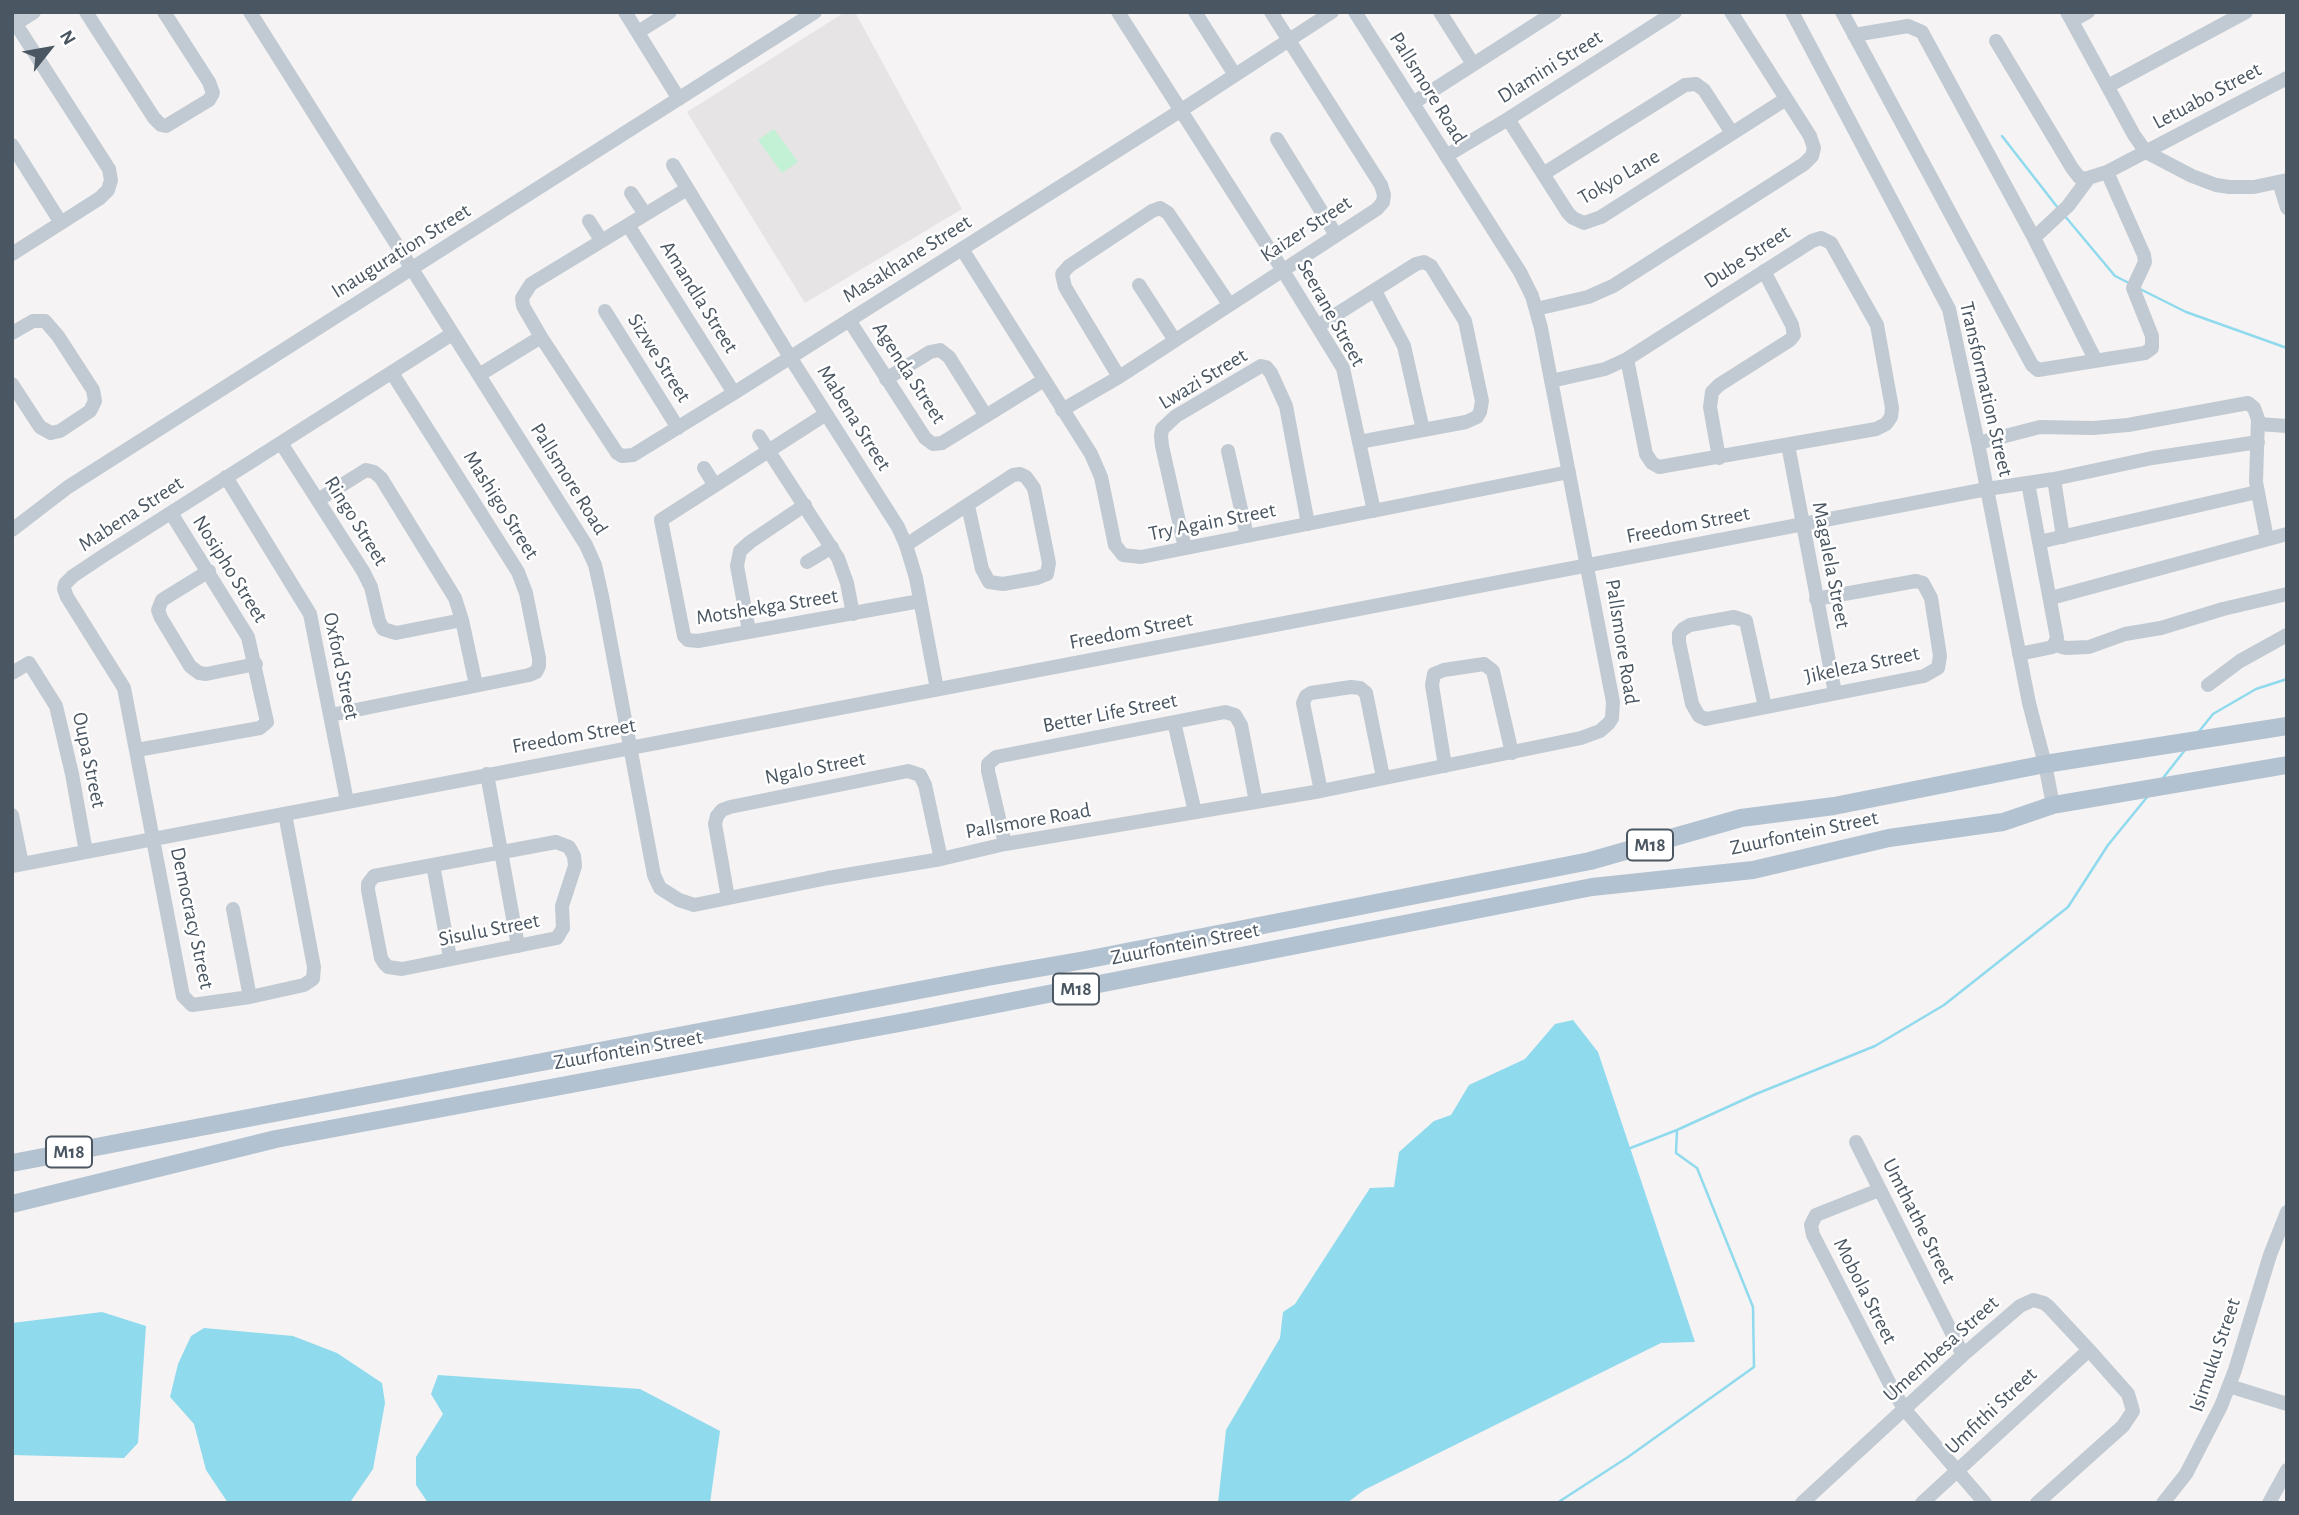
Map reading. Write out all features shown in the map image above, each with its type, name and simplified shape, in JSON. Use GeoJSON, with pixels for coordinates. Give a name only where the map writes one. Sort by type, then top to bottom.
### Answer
{"type":"FeatureCollection","features":[{"type":"Feature","properties":{"kind":"main road","name":"Zuurfontein Street"},"geometry":{"type":"LineString","coordinates":[[12,1163],[1577,864],[1741,818],[1834,806],[2045,764],[2287,726]]}},
{"type":"Feature","properties":{"kind":"main road","name":"Zuurfontein Street"},"geometry":{"type":"LineString","coordinates":[[12,1205],[289,1137],[934,1017],[1592,887],[1764,868],[1880,840],[2003,822],[2053,805],[2287,765]]}},
{"type":"Feature","properties":{"kind":"street"},"geometry":{"type":"LineString","coordinates":[[12,254],[104,194],[110,184],[110,173],[13,23],[34,12]]}},
{"type":"Feature","properties":{"kind":"street"},"geometry":{"type":"LineString","coordinates":[[86,12],[154,118],[160,125],[166,126],[209,100],[212,93],[209,82],[164,12]]}},
{"type":"Feature","properties":{"kind":"street","name":"Pallsmore Road"},"geometry":{"type":"LineString","coordinates":[[250,12],[592,556],[602,596],[654,875],[660,887],[679,900],[694,905],[941,859],[1005,844],[1321,791],[1512,753],[1591,735],[1605,728],[1612,718],[1614,702],[1536,309],[1520,272],[1355,12]]}},
{"type":"Feature","properties":{"kind":"street"},"geometry":{"type":"LineString","coordinates":[[625,12],[679,99]]}},
{"type":"Feature","properties":{"kind":"street"},"geometry":{"type":"LineString","coordinates":[[638,32],[670,12]]}},
{"type":"Feature","properties":{"kind":"street","name":"Inauguration Street"},"geometry":{"type":"LineString","coordinates":[[12,530],[68,487],[815,12]]}},
{"type":"Feature","properties":{"kind":"street","name":"Seerane Street"},"geometry":{"type":"LineString","coordinates":[[1118,12],[1282,268],[1343,369],[1374,511]]}},
{"type":"Feature","properties":{"kind":"street"},"geometry":{"type":"LineString","coordinates":[[1195,12],[1235,75]]}},
{"type":"Feature","properties":{"kind":"street","name":"Kaizer Street"},"geometry":{"type":"LineString","coordinates":[[1062,410],[1119,377],[1336,235],[1380,206],[1384,199],[1383,190],[1271,12]]}},
{"type":"Feature","properties":{"kind":"street","name":"Masakhane Street"},"geometry":{"type":"LineString","coordinates":[[601,240],[531,284],[524,292],[523,306],[617,453],[622,456],[633,455],[1180,111],[1332,12]]}},
{"type":"Feature","properties":{"kind":"street"},"geometry":{"type":"LineString","coordinates":[[1440,12],[1473,64]]}},
{"type":"Feature","properties":{"kind":"street"},"geometry":{"type":"LineString","coordinates":[[1413,103],[1555,12]]}},
{"type":"Feature","properties":{"kind":"street","name":"Dlamini Street"},"geometry":{"type":"LineString","coordinates":[[1446,156],[1675,12]]}},
{"type":"Feature","properties":{"kind":"street"},"geometry":{"type":"LineString","coordinates":[[1536,309],[1588,297],[1613,286],[1804,164],[1814,152],[1810,136],[1731,12]]}},
{"type":"Feature","properties":{"kind":"street","name":"Transformation Street"},"geometry":{"type":"LineString","coordinates":[[1792,12],[1944,297],[1953,322],[2029,703],[2053,805]]}},
{"type":"Feature","properties":{"kind":"street"},"geometry":{"type":"LineString","coordinates":[[1842,12],[2034,367],[2041,370],[2145,353],[2153,346],[2152,336],[2133,288],[2142,271],[2144,255],[2107,172]]}},
{"type":"Feature","properties":{"kind":"street"},"geometry":{"type":"LineString","coordinates":[[2088,12],[2070,17],[2137,141],[2147,152],[2192,176],[2216,185],[2241,188],[2283,181],[2287,208]]}},
{"type":"Feature","properties":{"kind":"street"},"geometry":{"type":"LineString","coordinates":[[2108,86],[2246,12]]}},
{"type":"Feature","properties":{"kind":"street"},"geometry":{"type":"LineString","coordinates":[[1854,35],[1908,26],[1916,27],[1922,32],[2034,238],[2096,362]]}},
{"type":"Feature","properties":{"kind":"street"},"geometry":{"type":"LineString","coordinates":[[1996,41],[2031,104],[2074,172],[2079,177],[2088,179],[2068,206],[2034,238]]}},
{"type":"Feature","properties":{"kind":"street","name":"Letuabo Street"},"geometry":{"type":"LineString","coordinates":[[2088,179],[2147,152],[2287,78]]}},
{"type":"Feature","properties":{"kind":"street"},"geometry":{"type":"LineString","coordinates":[[1544,174],[1685,85],[1696,84],[1704,90],[1732,133]]}},
{"type":"Feature","properties":{"kind":"street","name":"Tokyo Lane"},"geometry":{"type":"LineString","coordinates":[[1508,119],[1573,218],[1588,223],[1786,99]]}},
{"type":"Feature","properties":{"kind":"street"},"geometry":{"type":"LineString","coordinates":[[1277,139],[1336,235]]}},
{"type":"Feature","properties":{"kind":"street"},"geometry":{"type":"LineString","coordinates":[[12,145],[61,223]]}},
{"type":"Feature","properties":{"kind":"street","name":"Mabena Street"},"geometry":{"type":"LineString","coordinates":[[673,165],[898,527],[916,578],[937,689]]}},
{"type":"Feature","properties":{"kind":"street"},"geometry":{"type":"LineString","coordinates":[[589,221],[601,240],[687,190]]}},
{"type":"Feature","properties":{"kind":"street"},"geometry":{"type":"LineString","coordinates":[[631,192],[645,214]]}},
{"type":"Feature","properties":{"kind":"street"},"geometry":{"type":"LineString","coordinates":[[1119,377],[1065,287],[1062,274],[1069,266],[1160,208],[1168,213],[1228,304]]}},
{"type":"Feature","properties":{"kind":"street","name":"Amandla Street"},"geometry":{"type":"LineString","coordinates":[[628,225],[734,393]]}},
{"type":"Feature","properties":{"kind":"street","name":"Dube Street"},"geometry":{"type":"LineString","coordinates":[[1551,382],[1596,372],[1627,359],[1815,239],[1824,238],[1831,243],[1877,326],[1892,408],[1891,417],[1886,424],[1876,429],[1788,445]]}},
{"type":"Feature","properties":{"kind":"street","name":"Try Again Street"},"geometry":{"type":"LineString","coordinates":[[962,249],[1097,466],[1113,538],[1118,551],[1123,555],[1135,558],[1569,472]]}},
{"type":"Feature","properties":{"kind":"street"},"geometry":{"type":"LineString","coordinates":[[1318,326],[1416,264],[1424,262],[1431,266],[1465,321],[1482,401],[1477,417],[1466,422],[1359,442]]}},
{"type":"Feature","properties":{"kind":"street"},"geometry":{"type":"LineString","coordinates":[[1719,458],[1710,407],[1712,391],[1794,335],[1792,324],[1764,271]]}},
{"type":"Feature","properties":{"kind":"street"},"geometry":{"type":"LineString","coordinates":[[1139,285],[1174,339]]}},
{"type":"Feature","properties":{"kind":"street"},"geometry":{"type":"LineString","coordinates":[[1375,291],[1404,346],[1423,430]]}},
{"type":"Feature","properties":{"kind":"street","name":"Sizwe Street"},"geometry":{"type":"LineString","coordinates":[[605,311],[678,428]]}},
{"type":"Feature","properties":{"kind":"street","name":"Agenda Street"},"geometry":{"type":"LineString","coordinates":[[849,320],[925,438],[933,444],[942,443],[1044,380]]}},
{"type":"Feature","properties":{"kind":"street"},"geometry":{"type":"LineString","coordinates":[[12,333],[33,321],[45,321],[58,336],[93,390],[96,401],[90,411],[51,433],[40,427],[12,384]]}},
{"type":"Feature","properties":{"kind":"street","name":"Mabena Street"},"geometry":{"type":"LineString","coordinates":[[153,838],[122,682],[67,597],[64,587],[73,576],[452,334]]}},
{"type":"Feature","properties":{"kind":"street"},"geometry":{"type":"LineString","coordinates":[[479,374],[541,337]]}},
{"type":"Feature","properties":{"kind":"street"},"geometry":{"type":"LineString","coordinates":[[886,379],[930,352],[940,351],[949,356],[986,416]]}},
{"type":"Feature","properties":{"kind":"street"},"geometry":{"type":"LineString","coordinates":[[1627,359],[1647,454],[1655,466],[1670,467],[1788,445]]}},
{"type":"Feature","properties":{"kind":"street","name":"Lwazi Street"},"geometry":{"type":"LineString","coordinates":[[1185,548],[1163,446],[1162,429],[1176,416],[1261,366],[1271,373],[1286,407],[1308,524]]}},
{"type":"Feature","properties":{"kind":"street","name":"Mashigo Street"},"geometry":{"type":"LineString","coordinates":[[331,715],[529,676],[536,672],[539,658],[527,593],[518,572],[392,373]]}},
{"type":"Feature","properties":{"kind":"street"},"geometry":{"type":"LineString","coordinates":[[1978,443],[2040,427],[2092,428],[2129,425],[2248,403],[2255,408],[2258,424],[2257,492],[2267,538]]}},
{"type":"Feature","properties":{"kind":"street","name":"Motshekga Street"},"geometry":{"type":"LineString","coordinates":[[826,414],[661,520],[682,632],[688,640],[693,641],[920,601]]}},
{"type":"Feature","properties":{"kind":"street"},"geometry":{"type":"LineString","coordinates":[[2258,424],[2287,426]]}},
{"type":"Feature","properties":{"kind":"street"},"geometry":{"type":"LineString","coordinates":[[759,436],[832,547],[843,570],[853,614]]}},
{"type":"Feature","properties":{"kind":"street","name":"Freedom Street"},"geometry":{"type":"LineString","coordinates":[[17,865],[1987,489],[2054,479],[2152,458],[2258,442]]}},
{"type":"Feature","properties":{"kind":"street","name":"Ringo Street"},"geometry":{"type":"LineString","coordinates":[[281,443],[369,580],[383,629],[396,633],[462,620]]}},
{"type":"Feature","properties":{"kind":"street","name":"Magalela Street"},"geometry":{"type":"LineString","coordinates":[[1788,445],[1835,693]]}},
{"type":"Feature","properties":{"kind":"street"},"geometry":{"type":"LineString","coordinates":[[1228,450],[1247,536]]}},
{"type":"Feature","properties":{"kind":"street"},"geometry":{"type":"LineString","coordinates":[[704,468],[714,484]]}},
{"type":"Feature","properties":{"kind":"street"},"geometry":{"type":"LineString","coordinates":[[318,500],[366,470],[381,478],[456,598],[476,685]]}},
{"type":"Feature","properties":{"kind":"street"},"geometry":{"type":"LineString","coordinates":[[906,545],[1013,475],[1020,474],[1026,477],[1034,488],[1049,563],[1047,574],[1003,584],[989,582],[982,569],[968,506]]}},
{"type":"Feature","properties":{"kind":"street","name":"Oxford Street"},"geometry":{"type":"LineString","coordinates":[[226,478],[308,609],[347,801]]}},
{"type":"Feature","properties":{"kind":"street"},"geometry":{"type":"LineString","coordinates":[[2054,479],[2063,537]]}},
{"type":"Feature","properties":{"kind":"street"},"geometry":{"type":"LineString","coordinates":[[2019,654],[2049,649],[2055,645],[2057,638],[2028,483]]}},
{"type":"Feature","properties":{"kind":"street"},"geometry":{"type":"LineString","coordinates":[[2039,542],[2257,492]]}},
{"type":"Feature","properties":{"kind":"street"},"geometry":{"type":"LineString","coordinates":[[749,631],[737,566],[740,551],[805,506]]}},
{"type":"Feature","properties":{"kind":"street","name":"Nosipho Street"},"geometry":{"type":"LineString","coordinates":[[137,750],[264,726],[267,719],[246,631],[171,513]]}},
{"type":"Feature","properties":{"kind":"street"},"geometry":{"type":"LineString","coordinates":[[2051,598],[2287,534]]}},
{"type":"Feature","properties":{"kind":"street"},"geometry":{"type":"LineString","coordinates":[[807,562],[832,547]]}},
{"type":"Feature","properties":{"kind":"street"},"geometry":{"type":"LineString","coordinates":[[208,571],[162,600],[158,610],[161,618],[190,666],[199,673],[256,664]]}},
{"type":"Feature","properties":{"kind":"street","name":"Jikeleza Street"},"geometry":{"type":"LineString","coordinates":[[1765,707],[1745,621],[1734,617],[1690,625],[1683,629],[1679,634],[1679,642],[1692,704],[1699,716],[1710,718],[1924,676],[1938,668],[1940,656],[1931,598],[1926,586],[1916,581],[1816,599]]}},
{"type":"Feature","properties":{"kind":"street"},"geometry":{"type":"LineString","coordinates":[[2055,645],[2078,649],[2089,647],[2125,635],[2287,594]]}},
{"type":"Feature","properties":{"kind":"street"},"geometry":{"type":"LineString","coordinates":[[2208,685],[2239,661],[2287,635]]}},
{"type":"Feature","properties":{"kind":"street","name":"Oupa Street"},"geometry":{"type":"LineString","coordinates":[[12,673],[29,663],[56,706],[86,852]]}},
{"type":"Feature","properties":{"kind":"street"},"geometry":{"type":"LineString","coordinates":[[1445,766],[1432,685],[1434,674],[1444,670],[1484,664],[1493,671],[1512,753]]}},
{"type":"Feature","properties":{"kind":"street"},"geometry":{"type":"LineString","coordinates":[[1321,791],[1303,703],[1311,693],[1351,687],[1364,691],[1369,700],[1383,777]]}},
{"type":"Feature","properties":{"kind":"street","name":"Better Life Street"},"geometry":{"type":"LineString","coordinates":[[1005,844],[988,771],[988,764],[992,759],[1001,755],[1225,712],[1236,715],[1241,725],[1256,802]]}},
{"type":"Feature","properties":{"kind":"street"},"geometry":{"type":"LineString","coordinates":[[1174,722],[1195,812]]}},
{"type":"Feature","properties":{"kind":"street","name":"Ngalo Street"},"geometry":{"type":"LineString","coordinates":[[728,898],[715,824],[722,810],[908,771],[919,775],[925,785],[941,859]]}},
{"type":"Feature","properties":{"kind":"street"},"geometry":{"type":"LineString","coordinates":[[487,774],[518,946]]}},
{"type":"Feature","properties":{"kind":"street","name":"Democracy Street"},"geometry":{"type":"LineString","coordinates":[[153,838],[183,996],[196,1006],[250,998],[304,985],[313,979],[314,974],[285,814]]}},
{"type":"Feature","properties":{"kind":"street"},"geometry":{"type":"LineString","coordinates":[[12,815],[17,865]]}},
{"type":"Feature","properties":{"kind":"street","name":"Sisulu Street"},"geometry":{"type":"LineString","coordinates":[[560,842],[569,848],[575,860],[574,873],[562,906],[562,932],[557,938],[518,946],[402,969],[387,967],[381,958],[368,890],[370,880],[379,874],[433,865],[560,842]]}},
{"type":"Feature","properties":{"kind":"street"},"geometry":{"type":"LineString","coordinates":[[433,865],[450,958]]}},
{"type":"Feature","properties":{"kind":"street"},"geometry":{"type":"LineString","coordinates":[[233,909],[250,998]]}},
{"type":"Feature","properties":{"kind":"street","name":"Umthathe Street"},"geometry":{"type":"LineString","coordinates":[[1856,1142],[1963,1355]]}},
{"type":"Feature","properties":{"kind":"street","name":"Mobola Street"},"geometry":{"type":"LineString","coordinates":[[1879,1190],[1820,1213],[1813,1219],[1811,1229],[1875,1357],[1905,1410],[1985,1503]]}},
{"type":"Feature","properties":{"kind":"street","name":"Isimuku Street"},"geometry":{"type":"LineString","coordinates":[[2163,1503],[2177,1488],[2196,1458],[2229,1386],[2270,1255],[2287,1212]]}},
{"type":"Feature","properties":{"kind":"street","name":"Umembesa Street"},"geometry":{"type":"LineString","coordinates":[[1802,1503],[1963,1355],[2020,1306],[2033,1300],[2049,1307],[2128,1394],[2132,1404],[2131,1416],[2123,1426],[2037,1503]]}},
{"type":"Feature","properties":{"kind":"street","name":"Umfithi Street"},"geometry":{"type":"LineString","coordinates":[[1922,1503],[2089,1350]]}},
{"type":"Feature","properties":{"kind":"street"},"geometry":{"type":"LineString","coordinates":[[2229,1386],[2287,1404]]}},
{"type":"Feature","properties":{"kind":"street"},"geometry":{"type":"LineString","coordinates":[[2274,1500],[2287,1470]]}},
{"type":"Feature","properties":{"kind":"shaded area"},"geometry":{"type":"Polygon","coordinates":[[[845,12],[855,12],[962,209],[805,303],[687,112],[845,12]]]}},
{"type":"Feature","properties":{"kind":"green space"},"geometry":{"type":"Polygon","coordinates":[[[774,129],[798,162],[782,173],[758,140],[774,129]]]}},
{"type":"Feature","properties":{"kind":"water"},"geometry":{"type":"Polygon","coordinates":[[[1573,1020],[1598,1052],[1695,1342],[1661,1343],[1364,1490],[1347,1503],[1218,1503],[1226,1430],[1280,1338],[1283,1312],[1295,1304],[1370,1188],[1394,1187],[1399,1152],[1434,1121],[1451,1115],[1469,1085],[1525,1059],[1555,1024],[1573,1020]]]}},
{"type":"Feature","properties":{"kind":"water"},"geometry":{"type":"Polygon","coordinates":[[[102,1312],[146,1326],[138,1443],[124,1458],[12,1455],[12,1323],[102,1312]]]}},
{"type":"Feature","properties":{"kind":"water"},"geometry":{"type":"Polygon","coordinates":[[[204,1328],[293,1336],[337,1353],[382,1383],[385,1403],[373,1469],[351,1501],[228,1503],[206,1470],[194,1424],[170,1397],[178,1364],[191,1336],[204,1328]]]}},
{"type":"Feature","properties":{"kind":"water"},"geometry":{"type":"Polygon","coordinates":[[[438,1375],[640,1389],[720,1431],[710,1503],[428,1503],[416,1485],[416,1457],[443,1414],[431,1394],[438,1375]]]}},
{"type":"Feature","properties":{"kind":"waterway"},"geometry":{"type":"LineString","coordinates":[[2002,136],[2058,208]]}},
{"type":"Feature","properties":{"kind":"waterway"},"geometry":{"type":"LineString","coordinates":[[2064,215],[2115,276],[2129,283]]}},
{"type":"Feature","properties":{"kind":"waterway"},"geometry":{"type":"LineString","coordinates":[[2138,288],[2186,312],[2287,348]]}},
{"type":"Feature","properties":{"kind":"waterway"},"geometry":{"type":"LineString","coordinates":[[2197,734],[2213,714],[2256,689],[2287,679]]}},
{"type":"Feature","properties":{"kind":"waterway"},"geometry":{"type":"LineString","coordinates":[[2163,778],[2185,750]]}},
{"type":"Feature","properties":{"kind":"waterway"},"geometry":{"type":"LineString","coordinates":[[1557,1503],[1628,1457],[1754,1367],[1753,1307],[1697,1168],[1676,1153],[1677,1130],[1756,1094],[1875,1046],[1944,1005],[2068,907],[2108,845],[2148,796]]}},
{"type":"Feature","properties":{"kind":"waterway"},"geometry":{"type":"LineString","coordinates":[[1628,1149],[1677,1130]]}}]}
